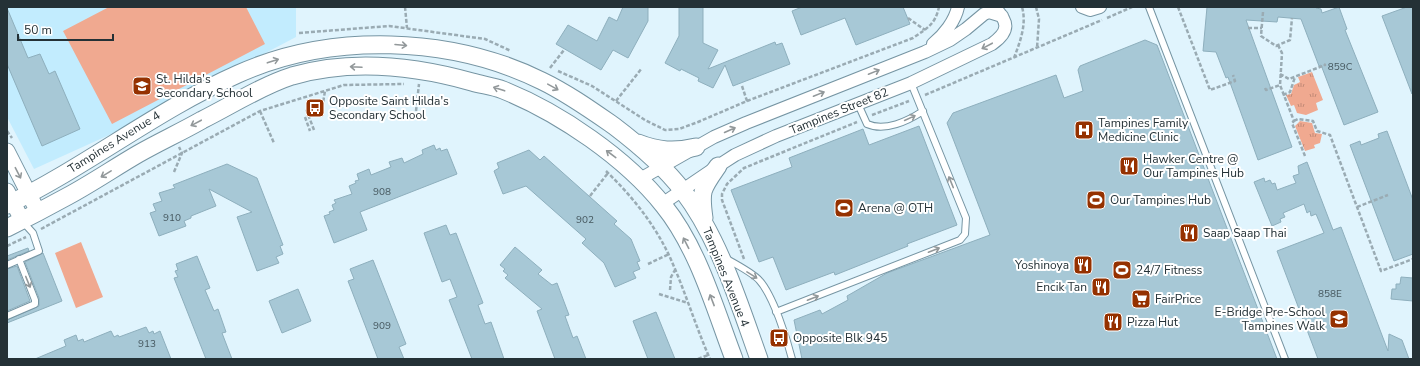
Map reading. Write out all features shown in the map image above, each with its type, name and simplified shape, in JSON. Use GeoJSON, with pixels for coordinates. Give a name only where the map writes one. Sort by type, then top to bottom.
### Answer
{"type":"FeatureCollection","features":[{"type":"Feature","properties":{"kind":"main road","name":"Tampines Avenue 4"},"geometry":{"type":"LineString","coordinates":[[9,199],[29,194],[161,113],[239,73],[294,55],[357,44],[389,44],[419,46],[477,57],[541,80],[574,99],[598,114],[632,140],[661,166],[683,190],[704,222],[719,254],[759,359]]}},
{"type":"Feature","properties":{"kind":"main road","name":"Tampines Avenue 4"},"geometry":{"type":"LineString","coordinates":[[7,228],[68,196],[140,154],[259,90],[292,76],[346,66],[409,68],[452,76],[501,89],[538,106],[584,135],[613,166],[640,179],[662,204],[685,239],[698,265],[734,359]]}},
{"type":"Feature","properties":{"kind":"main road"},"geometry":{"type":"LineString","coordinates":[[632,140],[650,148],[667,150],[681,151],[696,147]]}},
{"type":"Feature","properties":{"kind":"main road"},"geometry":{"type":"LineString","coordinates":[[704,222],[701,195],[704,186],[718,166]]}},
{"type":"Feature","properties":{"kind":"street","name":"Tampines Street 82"},"geometry":{"type":"LineString","coordinates":[[925,52],[939,39],[949,26],[958,11],[958,7]]}},
{"type":"Feature","properties":{"kind":"street"},"geometry":{"type":"LineString","coordinates":[[994,7],[1003,16]]}},
{"type":"Feature","properties":{"kind":"street"},"geometry":{"type":"LineString","coordinates":[[1082,7],[1090,10],[1100,7]]}},
{"type":"Feature","properties":{"kind":"street","name":"Tampines Street 82"},"geometry":{"type":"LineString","coordinates":[[640,179],[714,137],[925,52],[950,40],[966,30],[984,14],[989,12],[1003,16],[1005,32],[992,44],[911,83],[776,136],[735,155],[662,204]]}},
{"type":"Feature","properties":{"kind":"street"},"geometry":{"type":"LineString","coordinates":[[7,151],[38,212]]}},
{"type":"Feature","properties":{"kind":"street"},"geometry":{"type":"LineString","coordinates":[[9,199],[22,220]]}},
{"type":"Feature","properties":{"kind":"lane"},"geometry":{"type":"LineString","coordinates":[[1149,7],[1285,359]]}},
{"type":"Feature","properties":{"kind":"lane"},"geometry":{"type":"LineString","coordinates":[[776,312],[960,240],[964,234],[966,218],[911,83]]}},
{"type":"Feature","properties":{"kind":"lane"},"geometry":{"type":"LineString","coordinates":[[858,104],[868,124],[873,127],[885,127],[910,119],[923,111]]}},
{"type":"Feature","properties":{"kind":"lane"},"geometry":{"type":"LineString","coordinates":[[7,265],[39,251],[33,233],[22,220]]}},
{"type":"Feature","properties":{"kind":"lane"},"geometry":{"type":"LineString","coordinates":[[719,254],[759,280],[767,292],[776,312],[792,359]]}},
{"type":"Feature","properties":{"kind":"lane"},"geometry":{"type":"LineString","coordinates":[[7,316],[35,304],[35,300],[19,259]]}},
{"type":"Feature","properties":{"kind":"path"},"geometry":{"type":"LineString","coordinates":[[405,7],[407,28]]}},
{"type":"Feature","properties":{"kind":"path"},"geometry":{"type":"LineString","coordinates":[[665,130],[679,129],[747,101],[913,38],[925,30],[937,18],[939,7]]}},
{"type":"Feature","properties":{"kind":"path"},"geometry":{"type":"LineString","coordinates":[[1014,58],[1023,29],[1024,19],[1022,7]]}},
{"type":"Feature","properties":{"kind":"path"},"geometry":{"type":"LineString","coordinates":[[1036,7],[1039,25],[1037,48]]}},
{"type":"Feature","properties":{"kind":"path"},"geometry":{"type":"LineString","coordinates":[[1178,7],[1210,90],[1235,81],[1233,75]]}},
{"type":"Feature","properties":{"kind":"path"},"geometry":{"type":"LineString","coordinates":[[1263,12],[1261,36],[1276,46],[1290,40],[1292,18]]}},
{"type":"Feature","properties":{"kind":"path"},"geometry":{"type":"LineString","coordinates":[[908,18],[925,30]]}},
{"type":"Feature","properties":{"kind":"path"},"geometry":{"type":"LineString","coordinates":[[1248,28],[1262,28]]}},
{"type":"Feature","properties":{"kind":"path"},"geometry":{"type":"LineString","coordinates":[[749,274],[722,200],[722,194],[727,184],[744,168],[1070,34]]}},
{"type":"Feature","properties":{"kind":"path"},"geometry":{"type":"LineString","coordinates":[[1278,45],[1282,53],[1280,85],[1294,121],[1292,124],[1305,156]]}},
{"type":"Feature","properties":{"kind":"path"},"geometry":{"type":"LineString","coordinates":[[550,68],[564,50]]}},
{"type":"Feature","properties":{"kind":"path"},"geometry":{"type":"LineString","coordinates":[[1280,74],[1289,79],[1325,65],[1324,64]]}},
{"type":"Feature","properties":{"kind":"path"},"geometry":{"type":"LineString","coordinates":[[616,101],[642,68]]}},
{"type":"Feature","properties":{"kind":"path"},"geometry":{"type":"LineString","coordinates":[[1283,95],[1290,92],[1294,77]]}},
{"type":"Feature","properties":{"kind":"path"},"geometry":{"type":"LineString","coordinates":[[52,225],[260,110],[344,85],[419,84],[426,86]]}},
{"type":"Feature","properties":{"kind":"path"},"geometry":{"type":"LineString","coordinates":[[1266,88],[1266,90],[1280,85]]}},
{"type":"Feature","properties":{"kind":"path"},"geometry":{"type":"LineString","coordinates":[[742,86],[747,101]]}},
{"type":"Feature","properties":{"kind":"path"},"geometry":{"type":"LineString","coordinates":[[416,111],[418,88]]}},
{"type":"Feature","properties":{"kind":"path"},"geometry":{"type":"LineString","coordinates":[[314,130],[306,110],[323,103],[325,91]]}},
{"type":"Feature","properties":{"kind":"path"},"geometry":{"type":"LineString","coordinates":[[260,110],[274,143]]}},
{"type":"Feature","properties":{"kind":"path"},"geometry":{"type":"LineString","coordinates":[[305,117],[310,131]]}},
{"type":"Feature","properties":{"kind":"path"},"geometry":{"type":"LineString","coordinates":[[1294,121],[1298,119],[1313,121],[1317,131],[1330,135],[1381,271],[1413,259]]}},
{"type":"Feature","properties":{"kind":"path"},"geometry":{"type":"LineString","coordinates":[[174,172],[182,153]]}},
{"type":"Feature","properties":{"kind":"path"},"geometry":{"type":"LineString","coordinates":[[603,167],[613,166]]}},
{"type":"Feature","properties":{"kind":"path"},"geometry":{"type":"LineString","coordinates":[[590,196],[613,166]]}},
{"type":"Feature","properties":{"kind":"path"},"geometry":{"type":"LineString","coordinates":[[613,166],[628,192],[647,218],[669,254],[710,359]]}},
{"type":"Feature","properties":{"kind":"path"},"geometry":{"type":"LineString","coordinates":[[1357,207],[1388,195]]}},
{"type":"Feature","properties":{"kind":"path"},"geometry":{"type":"LineString","coordinates":[[648,264],[669,254]]}},
{"type":"Feature","properties":{"kind":"path"},"geometry":{"type":"LineString","coordinates":[[670,290],[671,277],[675,270]]}},
{"type":"Feature","properties":{"kind":"path"},"geometry":{"type":"LineString","coordinates":[[659,294],[688,303]]}},
{"type":"Feature","properties":{"kind":"path"},"geometry":{"type":"LineString","coordinates":[[698,359],[708,355]]}},
{"type":"Feature","properties":{"kind":"shaded area","name":"St. Hilda's Secondary School"},"geometry":{"type":"Polygon","coordinates":[[[7,7],[296,7],[296,37],[107,136],[34,169],[7,117],[7,7]]]}},
{"type":"Feature","properties":{"kind":"green space","name":"St. Hilda's Secondary School"},"geometry":{"type":"Polygon","coordinates":[[[109,7],[246,7],[265,44],[112,124],[63,31],[109,7]]]}},
{"type":"Feature","properties":{"kind":"green space"},"geometry":{"type":"Polygon","coordinates":[[[1312,72],[1323,100],[1316,103],[1318,110],[1306,115],[1297,113],[1294,105],[1291,106],[1286,95],[1291,94],[1294,85],[1300,82],[1298,77],[1312,72]]]}},
{"type":"Feature","properties":{"kind":"green space"},"geometry":{"type":"Polygon","coordinates":[[[1300,121],[1312,123],[1315,133],[1322,134],[1320,143],[1314,145],[1315,148],[1305,151],[1295,126],[1300,121]]]}},
{"type":"Feature","properties":{"kind":"green space"},"geometry":{"type":"Polygon","coordinates":[[[81,242],[103,297],[76,308],[55,253],[81,242]]]}},
{"type":"Feature","properties":{"kind":"building"},"geometry":{"type":"Polygon","coordinates":[[[623,7],[648,7],[648,21],[628,58],[613,50],[601,70],[556,44],[568,25],[597,41],[609,17],[617,21],[623,7]]]}},
{"type":"Feature","properties":{"kind":"building"},"geometry":{"type":"Polygon","coordinates":[[[679,7],[703,7],[703,43],[718,50],[708,69],[775,42],[776,45],[782,43],[790,64],[733,86],[725,65],[713,88],[698,81],[699,78],[681,69],[680,71],[665,63],[679,36],[679,7]]]}},
{"type":"Feature","properties":{"kind":"building"},"geometry":{"type":"Polygon","coordinates":[[[802,7],[903,7],[910,24],[856,45],[845,18],[801,35],[792,11],[802,7]]]}},
{"type":"Feature","properties":{"kind":"building"},"geometry":{"type":"Polygon","coordinates":[[[1207,7],[1316,7],[1321,9],[1322,13],[1339,7],[1347,29],[1345,30],[1378,112],[1344,125],[1321,65],[1319,66],[1301,19],[1278,17],[1277,22],[1246,20],[1292,147],[1258,160],[1228,77],[1226,78],[1216,52],[1203,51],[1207,7]]]}},
{"type":"Feature","properties":{"kind":"building"},"geometry":{"type":"Polygon","coordinates":[[[1407,7],[1413,7],[1412,94],[1382,16],[1407,7]]]}},
{"type":"Feature","properties":{"kind":"building"},"geometry":{"type":"Polygon","coordinates":[[[7,8],[28,58],[40,54],[49,74],[55,71],[80,129],[42,146],[7,64],[7,8]]]}},
{"type":"Feature","properties":{"kind":"building","name":"Our Tampines Hub"},"geometry":{"type":"Polygon","coordinates":[[[1145,40],[1157,45],[1277,359],[802,359],[794,320],[820,310],[822,314],[848,300],[847,296],[887,273],[990,235],[947,123],[953,113],[1056,75],[1064,98],[1083,91],[1078,70],[1080,66],[1145,40]]]}},
{"type":"Feature","properties":{"kind":"building","name":"Arena @ OTH"},"geometry":{"type":"Polygon","coordinates":[[[919,126],[957,225],[907,244],[908,246],[835,275],[834,272],[786,290],[773,257],[759,262],[731,190],[792,167],[789,158],[863,129],[869,145],[919,126]]]}},
{"type":"Feature","properties":{"kind":"building"},"geometry":{"type":"Polygon","coordinates":[[[1387,131],[1413,200],[1413,254],[1394,261],[1350,145],[1360,141],[1361,145],[1379,138],[1378,134],[1387,131]]]}},
{"type":"Feature","properties":{"kind":"building"},"geometry":{"type":"Polygon","coordinates":[[[434,145],[436,150],[440,148],[441,151],[447,149],[457,174],[360,212],[367,230],[334,243],[324,216],[330,214],[329,212],[334,210],[332,205],[336,203],[334,200],[352,194],[349,186],[356,183],[355,181],[359,180],[357,174],[369,169],[371,175],[391,167],[389,162],[402,158],[404,163],[423,154],[422,150],[434,145]]]}},
{"type":"Feature","properties":{"kind":"building"},"geometry":{"type":"Polygon","coordinates":[[[529,150],[540,160],[544,156],[617,221],[614,224],[631,239],[640,261],[637,262],[640,269],[633,272],[636,278],[615,287],[604,263],[582,243],[586,239],[526,186],[503,194],[494,171],[499,168],[497,163],[529,150]]]}},
{"type":"Feature","properties":{"kind":"building"},"geometry":{"type":"Polygon","coordinates":[[[1307,162],[1333,230],[1341,227],[1388,351],[1389,334],[1402,340],[1409,359],[1318,359],[1277,251],[1324,233],[1316,214],[1311,216],[1310,211],[1307,213],[1304,204],[1283,213],[1285,217],[1280,219],[1281,222],[1272,226],[1254,182],[1264,178],[1265,182],[1270,180],[1272,184],[1275,183],[1277,190],[1296,183],[1293,176],[1299,174],[1298,166],[1307,162]]]}},
{"type":"Feature","properties":{"kind":"building"},"geometry":{"type":"Polygon","coordinates":[[[227,164],[257,178],[283,245],[280,246],[283,254],[276,257],[279,263],[257,271],[237,217],[252,212],[209,189],[216,206],[191,216],[191,218],[184,221],[186,226],[159,236],[150,213],[156,211],[153,204],[162,201],[159,193],[175,188],[173,185],[227,164]]]}},
{"type":"Feature","properties":{"kind":"building"},"geometry":{"type":"Polygon","coordinates":[[[446,225],[450,235],[456,233],[483,303],[478,305],[485,324],[491,322],[504,359],[472,359],[449,300],[457,297],[450,279],[442,282],[424,233],[446,225]]]}},
{"type":"Feature","properties":{"kind":"building"},"geometry":{"type":"Polygon","coordinates":[[[515,247],[542,270],[538,274],[552,285],[557,283],[569,315],[565,316],[573,338],[577,336],[586,359],[555,359],[537,311],[542,309],[505,278],[508,275],[503,271],[505,269],[500,265],[515,247]]]}},
{"type":"Feature","properties":{"kind":"building"},"geometry":{"type":"Polygon","coordinates":[[[28,248],[29,251],[7,260],[7,256],[28,248]]]}},
{"type":"Feature","properties":{"kind":"building"},"geometry":{"type":"Polygon","coordinates":[[[43,253],[62,301],[7,323],[7,320],[39,306],[39,298],[25,262],[43,253]]]}},
{"type":"Feature","properties":{"kind":"building"},"geometry":{"type":"Polygon","coordinates":[[[197,256],[210,288],[205,290],[214,311],[218,309],[226,332],[222,333],[232,359],[206,359],[174,278],[178,277],[175,271],[178,270],[176,264],[197,256]]]}},
{"type":"Feature","properties":{"kind":"building"},"geometry":{"type":"Polygon","coordinates":[[[373,260],[406,344],[399,347],[404,359],[378,359],[348,281],[354,279],[350,269],[373,260]]]}},
{"type":"Feature","properties":{"kind":"building"},"geometry":{"type":"Polygon","coordinates":[[[17,266],[30,301],[7,311],[7,269],[17,266]]]}},
{"type":"Feature","properties":{"kind":"building"},"geometry":{"type":"Polygon","coordinates":[[[1401,277],[1413,278],[1413,301],[1391,299],[1392,289],[1396,289],[1396,284],[1400,284],[1401,277]]]}},
{"type":"Feature","properties":{"kind":"building"},"geometry":{"type":"Polygon","coordinates":[[[298,289],[311,321],[282,333],[269,301],[298,289]]]}},
{"type":"Feature","properties":{"kind":"building"},"geometry":{"type":"Polygon","coordinates":[[[656,312],[675,359],[648,359],[633,321],[656,312]]]}},
{"type":"Feature","properties":{"kind":"building"},"geometry":{"type":"Polygon","coordinates":[[[146,327],[149,333],[153,331],[154,334],[160,331],[171,359],[35,359],[66,346],[64,340],[76,335],[78,341],[83,339],[84,342],[111,331],[114,337],[118,335],[119,337],[146,327]]]}},
{"type":"Feature","properties":{"kind":"place","name":"St. Hilda's Secondary School"},"geometry":{"type":"Point","coordinates":[142,86]}},
{"type":"Feature","properties":{"kind":"place","name":"Opposite Saint Hilda's Secondary School"},"geometry":{"type":"Point","coordinates":[315,108]}},
{"type":"Feature","properties":{"kind":"place","name":"Tampines Family Medicine Clinic"},"geometry":{"type":"Point","coordinates":[1084,130]}},
{"type":"Feature","properties":{"kind":"place","name":"Hawker Centre @ Our Tampines Hub"},"geometry":{"type":"Point","coordinates":[1129,166]}},
{"type":"Feature","properties":{"kind":"place","name":"Our Tampines Hub"},"geometry":{"type":"Point","coordinates":[1096,200]}},
{"type":"Feature","properties":{"kind":"place","name":"Arena @ OTH"},"geometry":{"type":"Point","coordinates":[844,208]}},
{"type":"Feature","properties":{"kind":"place","name":"Saap Saap Thai"},"geometry":{"type":"Point","coordinates":[1189,233]}},
{"type":"Feature","properties":{"kind":"place","name":"Yoshinoya"},"geometry":{"type":"Point","coordinates":[1083,265]}},
{"type":"Feature","properties":{"kind":"place","name":"24/7 Fitness"},"geometry":{"type":"Point","coordinates":[1122,270]}},
{"type":"Feature","properties":{"kind":"place","name":"Encik Tan"},"geometry":{"type":"Point","coordinates":[1101,287]}},
{"type":"Feature","properties":{"kind":"place","name":"FairPrice"},"geometry":{"type":"Point","coordinates":[1141,299]}},
{"type":"Feature","properties":{"kind":"place","name":"E-Bridge Pre-School Tampines Walk"},"geometry":{"type":"Point","coordinates":[1339,319]}},
{"type":"Feature","properties":{"kind":"place","name":"Pizza Hut"},"geometry":{"type":"Point","coordinates":[1113,322]}},
{"type":"Feature","properties":{"kind":"place","name":"Opposite Blk 945"},"geometry":{"type":"Point","coordinates":[779,338]}}]}
